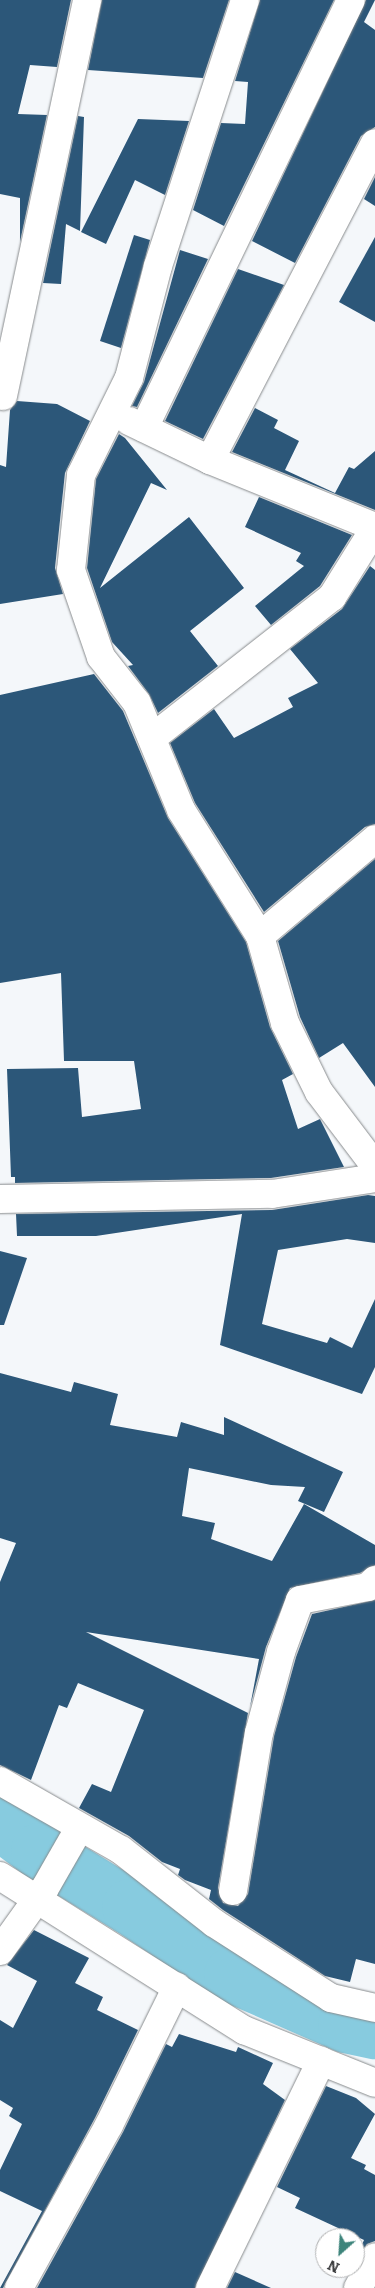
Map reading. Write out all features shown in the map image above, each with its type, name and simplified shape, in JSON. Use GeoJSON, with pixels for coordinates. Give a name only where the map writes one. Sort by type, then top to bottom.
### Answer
{"type":"FeatureCollection","features":[{"type":"Feature","properties":{"kind":"street"},"geometry":{"type":"LineString","coordinates":[[3,396],[87,0]]}},
{"type":"Feature","properties":{"kind":"street"},"geometry":{"type":"LineString","coordinates":[[245,0],[158,266],[129,378],[81,475],[71,570],[101,657],[137,703],[182,810],[260,936],[285,1023],[319,1092],[375,1166]]}},
{"type":"Feature","properties":{"kind":"street"},"geometry":{"type":"LineString","coordinates":[[144,428],[351,0]]}},
{"type":"Feature","properties":{"kind":"street"},"geometry":{"type":"LineString","coordinates":[[210,460],[375,143]]}},
{"type":"Feature","properties":{"kind":"street"},"geometry":{"type":"LineString","coordinates":[[112,413],[210,460],[375,528],[332,597],[152,738]]}},
{"type":"Feature","properties":{"kind":"street"},"geometry":{"type":"LineString","coordinates":[[260,936],[375,839]]}},
{"type":"Feature","properties":{"kind":"street"},"geometry":{"type":"LineString","coordinates":[[0,1199],[272,1194],[375,1178]]}},
{"type":"Feature","properties":{"kind":"street"},"geometry":{"type":"LineString","coordinates":[[233,1891],[259,1733],[281,1652],[300,1600],[368,1587],[375,1580]]}},
{"type":"Feature","properties":{"kind":"street"},"geometry":{"type":"LineString","coordinates":[[0,1781],[76,1834],[121,1850],[214,1923],[331,1998],[375,2008]]}},
{"type":"Feature","properties":{"kind":"street"},"geometry":{"type":"LineString","coordinates":[[0,1951],[41,1895],[76,1834]]}},
{"type":"Feature","properties":{"kind":"street"},"geometry":{"type":"LineString","coordinates":[[0,1876],[41,1895],[244,2030],[375,2083]]}},
{"type":"Feature","properties":{"kind":"street"},"geometry":{"type":"LineString","coordinates":[[19,2288],[109,2125],[177,1987]]}},
{"type":"Feature","properties":{"kind":"street"},"geometry":{"type":"LineString","coordinates":[[210,2288],[321,2061]]}},
{"type":"Feature","properties":{"kind":"street"},"geometry":{"type":"LineString","coordinates":[[358,2288],[375,2257]]}},
{"type":"Feature","properties":{"kind":"building"},"geometry":{"type":"Polygon","coordinates":[[[0,0],[71,0],[57,67],[30,65],[18,114],[47,115],[20,242],[20,198],[0,194],[0,0]]]}},
{"type":"Feature","properties":{"kind":"building"},"geometry":{"type":"Polygon","coordinates":[[[102,0],[229,0],[203,78],[88,70],[102,0]]]}},
{"type":"Feature","properties":{"kind":"building"},"geometry":{"type":"Polygon","coordinates":[[[260,0],[334,0],[224,226],[193,210],[221,123],[245,124],[248,82],[235,81],[260,0]]]}},
{"type":"Feature","properties":{"kind":"building"},"geometry":{"type":"Polygon","coordinates":[[[366,0],[375,0],[364,22],[375,30],[375,127],[361,136],[295,263],[252,241],[366,0]]]}},
{"type":"Feature","properties":{"kind":"building"},"geometry":{"type":"Polygon","coordinates":[[[78,116],[84,117],[80,231],[66,224],[61,284],[43,283],[78,116]]]}},
{"type":"Feature","properties":{"kind":"building"},"geometry":{"type":"Polygon","coordinates":[[[138,119],[189,121],[165,195],[135,180],[106,244],[81,232],[138,119]]]}},
{"type":"Feature","properties":{"kind":"building"},"geometry":{"type":"Polygon","coordinates":[[[375,177],[375,206],[364,199],[375,177]]]}},
{"type":"Feature","properties":{"kind":"building"},"geometry":{"type":"Polygon","coordinates":[[[134,235],[150,240],[121,348],[100,341],[134,235]]]}},
{"type":"Feature","properties":{"kind":"building"},"geometry":{"type":"Polygon","coordinates":[[[375,237],[375,322],[339,302],[375,237]]]}},
{"type":"Feature","properties":{"kind":"building"},"geometry":{"type":"Polygon","coordinates":[[[180,250],[208,259],[137,407],[132,406],[144,382],[180,250]]]}},
{"type":"Feature","properties":{"kind":"building"},"geometry":{"type":"Polygon","coordinates":[[[238,269],[284,285],[203,439],[165,421],[238,269]]]}},
{"type":"Feature","properties":{"kind":"building"},"geometry":{"type":"Polygon","coordinates":[[[17,401],[57,404],[90,421],[65,473],[55,568],[63,594],[0,604],[0,465],[6,467],[10,410],[17,401]]]}},
{"type":"Feature","properties":{"kind":"building"},"geometry":{"type":"Polygon","coordinates":[[[255,408],[278,420],[274,428],[299,441],[285,470],[335,493],[349,467],[354,469],[375,451],[375,510],[232,452],[255,408]]]}},
{"type":"Feature","properties":{"kind":"building"},"geometry":{"type":"Polygon","coordinates":[[[119,434],[125,438],[167,490],[151,483],[100,588],[189,517],[244,588],[190,631],[218,666],[158,713],[149,694],[128,666],[133,665],[112,642],[87,568],[96,479],[119,434]]]}},
{"type":"Feature","properties":{"kind":"building"},"geometry":{"type":"Polygon","coordinates":[[[259,497],[352,535],[320,586],[271,625],[255,606],[304,566],[296,561],[301,553],[245,527],[259,497]]]}},
{"type":"Feature","properties":{"kind":"building"},"geometry":{"type":"Polygon","coordinates":[[[370,566],[375,570],[375,824],[365,827],[264,912],[195,803],[170,743],[214,709],[234,738],[293,707],[288,698],[318,683],[290,649],[342,609],[370,566]]]}},
{"type":"Feature","properties":{"kind":"building"},"geometry":{"type":"Polygon","coordinates":[[[94,674],[123,711],[168,818],[246,942],[270,1027],[293,1074],[282,1080],[298,1129],[320,1119],[344,1167],[271,1178],[15,1183],[15,1177],[11,1177],[7,1069],[78,1068],[82,1117],[141,1109],[134,1061],[64,1061],[61,973],[0,983],[0,695],[94,674]]]}},
{"type":"Feature","properties":{"kind":"building"},"geometry":{"type":"Polygon","coordinates":[[[375,859],[375,1087],[343,1043],[319,1058],[300,1017],[278,941],[375,859]]]}},
{"type":"Feature","properties":{"kind":"building"},"geometry":{"type":"Polygon","coordinates":[[[368,1195],[375,1196],[375,1243],[347,1239],[278,1250],[262,1324],[327,1343],[330,1337],[352,1348],[375,1299],[375,1367],[362,1394],[220,1345],[242,1214],[96,1236],[17,1236],[16,1214],[272,1210],[368,1195]]]}},
{"type":"Feature","properties":{"kind":"building"},"geometry":{"type":"Polygon","coordinates":[[[0,1251],[27,1258],[4,1325],[0,1325],[0,1251]]]}},
{"type":"Feature","properties":{"kind":"building"},"geometry":{"type":"Polygon","coordinates":[[[0,1373],[71,1392],[74,1382],[118,1394],[110,1425],[177,1437],[181,1422],[224,1435],[224,1417],[343,1472],[324,1512],[298,1501],[305,1487],[271,1485],[189,1468],[182,1516],[215,1523],[211,1539],[272,1561],[304,1504],[375,1545],[375,1565],[360,1573],[290,1588],[266,1647],[250,1707],[259,1659],[86,1632],[248,1713],[218,1888],[223,1903],[238,1906],[248,1894],[274,1736],[296,1657],[312,1614],[375,1600],[375,1964],[356,1959],[350,1982],[325,1976],[223,1910],[209,1899],[211,1890],[185,1880],[178,1875],[180,1869],[162,1862],[129,1836],[79,1808],[92,1784],[111,1792],[144,1710],[78,1683],[67,1708],[59,1705],[31,1780],[0,1765],[0,1582],[16,1543],[0,1538],[0,1373]]]}},
{"type":"Feature","properties":{"kind":"building"},"geometry":{"type":"Polygon","coordinates":[[[34,1930],[89,1958],[75,1983],[103,1997],[97,2010],[138,2030],[95,2118],[3,2288],[0,2288],[42,2211],[0,2191],[0,2170],[22,2124],[9,2116],[13,2108],[0,2100],[0,2020],[13,2028],[37,1981],[7,1965],[34,1930]]]}},
{"type":"Feature","properties":{"kind":"building"},"geometry":{"type":"Polygon","coordinates":[[[179,2034],[236,2052],[238,2047],[273,2063],[263,2084],[285,2100],[195,2288],[37,2288],[123,2132],[166,2044],[172,2047],[179,2034]]]}},
{"type":"Feature","properties":{"kind":"building"},"geometry":{"type":"Polygon","coordinates":[[[326,2086],[356,2098],[375,2114],[351,2158],[366,2165],[364,2169],[375,2175],[375,2241],[365,2247],[365,2228],[338,2228],[295,2208],[300,2198],[277,2187],[326,2086]]]}},
{"type":"Feature","properties":{"kind":"building"},"geometry":{"type":"Polygon","coordinates":[[[235,2272],[271,2288],[227,2288],[235,2272]]]}},
{"type":"Feature","properties":{"kind":"waterway"},"geometry":{"type":"LineString","coordinates":[[0,1822],[39,1851],[130,1907],[232,1975],[346,2025],[375,2031]]}}]}
